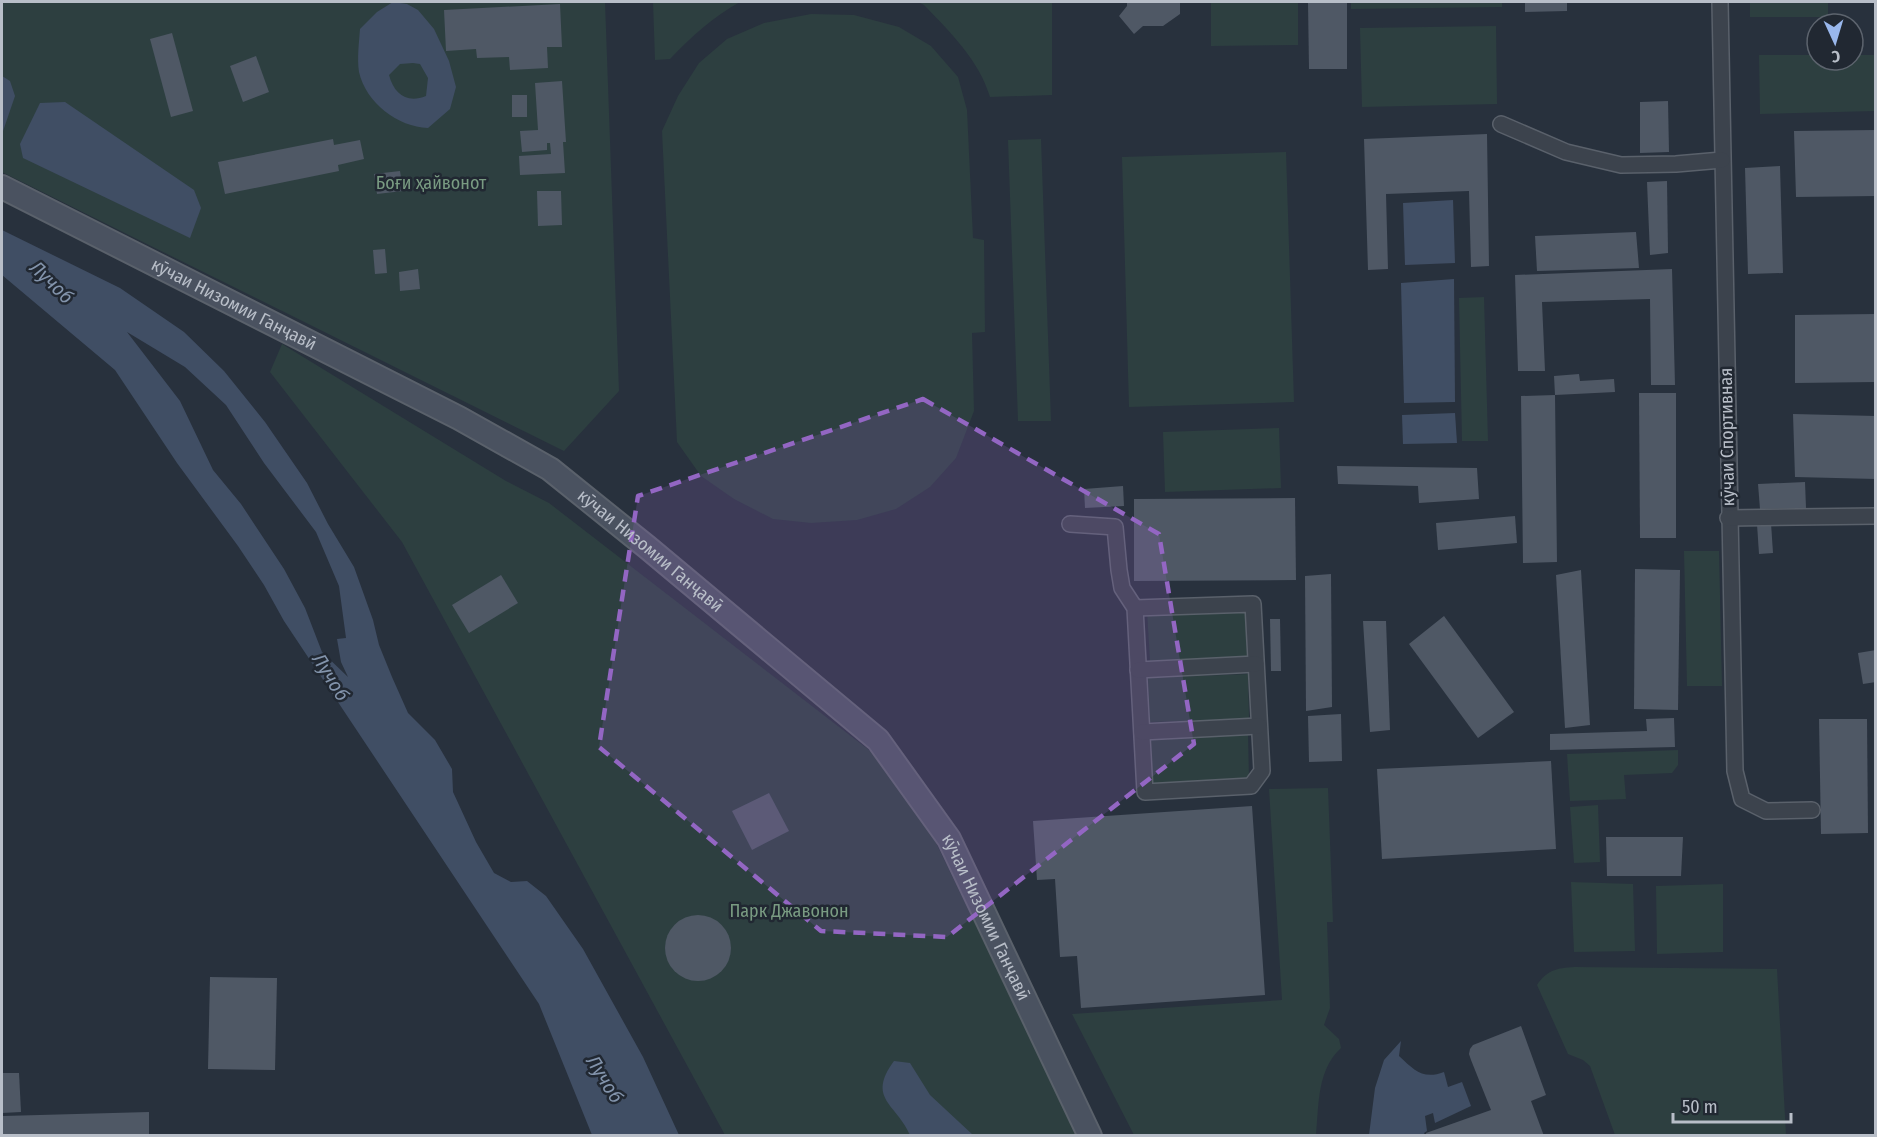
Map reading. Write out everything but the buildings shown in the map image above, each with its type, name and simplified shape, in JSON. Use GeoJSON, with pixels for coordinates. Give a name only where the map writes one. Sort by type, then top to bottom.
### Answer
{"type":"FeatureCollection","features":[{"type":"Feature","properties":{"kind":"street","name":"кӯчаи Спортивная"},"geometry":{"type":"LineString","coordinates":[[1720,2],[1728,518],[1735,771],[1742,799],[1766,811],[1812,810]]}},
{"type":"Feature","properties":{"kind":"street"},"geometry":{"type":"LineString","coordinates":[[1501,124],[1566,152],[1621,165],[1722,160]]}},
{"type":"Feature","properties":{"kind":"street","name":"кӯчаи Низомии Ганҷавӣ"},"geometry":{"type":"LineString","coordinates":[[2,187],[459,418],[550,469],[878,740],[949,839],[1090,1136]]}},
{"type":"Feature","properties":{"kind":"street"},"geometry":{"type":"LineString","coordinates":[[1728,518],[1875,516]]}},
{"type":"Feature","properties":{"kind":"street"},"geometry":{"type":"LineString","coordinates":[[1070,524],[1115,527],[1122,588],[1135,608],[1145,792],[1251,786],[1262,771],[1253,604],[1135,608]]}},
{"type":"Feature","properties":{"kind":"street"},"geometry":{"type":"LineString","coordinates":[[1138,670],[1256,664]]}},
{"type":"Feature","properties":{"kind":"street"},"geometry":{"type":"LineString","coordinates":[[1142,732],[1260,726]]}},
{"type":"Feature","properties":{"kind":"highlighted area"},"geometry":{"type":"Polygon","coordinates":[[[923,399],[1159,534],[1194,744],[947,937],[821,931],[599,747],[638,496],[923,399]]]}},
{"type":"Feature","properties":{"kind":"green space","name":"Боғи ҳайвонот"},"geometry":{"type":"Polygon","coordinates":[[[2,2],[605,2],[619,391],[564,451],[2,172],[2,2]]]}},
{"type":"Feature","properties":{"kind":"green space"},"geometry":{"type":"Polygon","coordinates":[[[653,2],[740,2],[703,28],[670,59],[655,60],[653,2]]]}},
{"type":"Feature","properties":{"kind":"green space"},"geometry":{"type":"Polygon","coordinates":[[[918,2],[1052,2],[1052,95],[990,97],[979,71],[963,47],[924,5],[918,2]]]}},
{"type":"Feature","properties":{"kind":"green space"},"geometry":{"type":"Polygon","coordinates":[[[1211,2],[1298,2],[1298,45],[1211,46],[1211,2]]]}},
{"type":"Feature","properties":{"kind":"green space"},"geometry":{"type":"Polygon","coordinates":[[[1351,2],[1502,2],[1502,7],[1351,9],[1351,2]]]}},
{"type":"Feature","properties":{"kind":"green space"},"geometry":{"type":"Polygon","coordinates":[[[1750,2],[1828,2],[1828,12],[1805,12],[1805,17],[1750,17],[1750,2]]]}},
{"type":"Feature","properties":{"kind":"green space"},"geometry":{"type":"Polygon","coordinates":[[[811,14],[854,15],[899,27],[931,46],[958,77],[967,110],[973,238],[984,240],[985,332],[972,333],[974,411],[956,458],[930,487],[896,509],[857,520],[811,523],[773,519],[734,499],[701,476],[677,442],[662,131],[678,96],[699,63],[727,39],[764,23],[811,14]]]}},
{"type":"Feature","properties":{"kind":"green space"},"geometry":{"type":"Polygon","coordinates":[[[1496,26],[1497,104],[1362,107],[1360,28],[1496,26]]]}},
{"type":"Feature","properties":{"kind":"green space"},"geometry":{"type":"Polygon","coordinates":[[[1759,55],[1805,55],[1805,72],[1865,72],[1865,55],[1875,55],[1875,111],[1760,114],[1759,55]]]}},
{"type":"Feature","properties":{"kind":"green space"},"geometry":{"type":"Polygon","coordinates":[[[1041,139],[1051,421],[1018,421],[1008,140],[1041,139]]]}},
{"type":"Feature","properties":{"kind":"green space"},"geometry":{"type":"Polygon","coordinates":[[[1286,152],[1294,402],[1129,407],[1122,157],[1286,152]]]}},
{"type":"Feature","properties":{"kind":"green space"},"geometry":{"type":"Polygon","coordinates":[[[1484,297],[1488,441],[1462,441],[1459,298],[1484,297]]]}},
{"type":"Feature","properties":{"kind":"green space","name":"Парк Джавонон"},"geometry":{"type":"Polygon","coordinates":[[[282,344],[506,481],[549,503],[869,750],[898,784],[927,824],[1077,1135],[725,1135],[402,542],[270,372],[282,344]]]}},
{"type":"Feature","properties":{"kind":"green space"},"geometry":{"type":"Polygon","coordinates":[[[1279,428],[1281,488],[1165,492],[1163,432],[1279,428]]]}},
{"type":"Feature","properties":{"kind":"green space"},"geometry":{"type":"Polygon","coordinates":[[[1684,551],[1719,551],[1722,686],[1687,686],[1684,551]]]}},
{"type":"Feature","properties":{"kind":"green space"},"geometry":{"type":"Polygon","coordinates":[[[1246,606],[1247,657],[1150,661],[1147,611],[1246,606]]]}},
{"type":"Feature","properties":{"kind":"green space"},"geometry":{"type":"Polygon","coordinates":[[[1248,674],[1249,719],[1150,722],[1148,678],[1248,674]]]}},
{"type":"Feature","properties":{"kind":"green space"},"geometry":{"type":"Polygon","coordinates":[[[1248,733],[1249,779],[1152,784],[1151,738],[1248,733]]]}},
{"type":"Feature","properties":{"kind":"green space"},"geometry":{"type":"Polygon","coordinates":[[[1678,750],[1678,765],[1672,773],[1624,775],[1626,799],[1570,801],[1567,754],[1678,750]]]}},
{"type":"Feature","properties":{"kind":"green space"},"geometry":{"type":"Polygon","coordinates":[[[1328,788],[1333,922],[1327,922],[1330,1008],[1324,1025],[1339,1039],[1341,1048],[1333,1057],[1323,1077],[1316,1135],[1134,1135],[1072,1014],[1282,1000],[1269,789],[1328,788]]]}},
{"type":"Feature","properties":{"kind":"green space"},"geometry":{"type":"Polygon","coordinates":[[[1598,805],[1600,862],[1574,863],[1570,807],[1598,805]]]}},
{"type":"Feature","properties":{"kind":"green space"},"geometry":{"type":"Polygon","coordinates":[[[1571,882],[1633,884],[1635,951],[1574,952],[1571,882]]]}},
{"type":"Feature","properties":{"kind":"green space"},"geometry":{"type":"Polygon","coordinates":[[[1723,884],[1723,952],[1657,954],[1656,886],[1723,884]]]}},
{"type":"Feature","properties":{"kind":"green space"},"geometry":{"type":"Polygon","coordinates":[[[1574,967],[1777,969],[1786,1135],[1615,1135],[1590,1066],[1583,1060],[1568,1054],[1537,985],[1553,971],[1574,967]]]}},
{"type":"Feature","properties":{"kind":"water"},"geometry":{"type":"Polygon","coordinates":[[[393,2],[407,4],[418,10],[434,29],[449,61],[456,87],[450,109],[428,128],[417,127],[395,118],[376,103],[363,83],[358,67],[360,29],[377,12],[393,2]],[[400,64],[389,75],[394,87],[402,96],[413,99],[426,96],[428,78],[420,64],[400,64]]]}},
{"type":"Feature","properties":{"kind":"water"},"geometry":{"type":"Polygon","coordinates":[[[2,76],[10,81],[15,96],[2,134],[2,76]]]}},
{"type":"Feature","properties":{"kind":"water"},"geometry":{"type":"Polygon","coordinates":[[[65,102],[194,190],[201,208],[190,238],[23,158],[20,144],[40,103],[65,102]]]}},
{"type":"Feature","properties":{"kind":"water"},"geometry":{"type":"Polygon","coordinates":[[[1453,200],[1455,263],[1405,265],[1403,203],[1453,200]]]}},
{"type":"Feature","properties":{"kind":"water","name":"Лучоб"},"geometry":{"type":"Polygon","coordinates":[[[2,230],[120,288],[184,332],[224,371],[265,422],[307,483],[354,567],[373,620],[379,645],[408,713],[435,740],[452,769],[453,792],[476,842],[494,873],[511,882],[527,881],[546,896],[583,949],[643,1057],[679,1135],[592,1135],[539,1004],[284,621],[238,546],[177,463],[115,370],[2,275],[2,230]],[[127,332],[180,401],[213,470],[241,504],[284,569],[305,608],[322,652],[348,677],[341,662],[337,639],[346,638],[339,586],[316,532],[264,463],[226,405],[185,367],[127,332]]]}},
{"type":"Feature","properties":{"kind":"water"},"geometry":{"type":"Polygon","coordinates":[[[1454,279],[1455,402],[1404,403],[1401,283],[1454,279]]]}},
{"type":"Feature","properties":{"kind":"water"},"geometry":{"type":"Polygon","coordinates":[[[1455,413],[1457,443],[1403,444],[1402,415],[1455,413]]]}},
{"type":"Feature","properties":{"kind":"water"},"geometry":{"type":"Polygon","coordinates":[[[1401,1041],[1399,1056],[1404,1061],[1424,1074],[1444,1072],[1448,1087],[1462,1082],[1471,1106],[1435,1123],[1433,1113],[1425,1116],[1427,1131],[1425,1135],[1369,1135],[1375,1088],[1384,1060],[1401,1041]]]}},
{"type":"Feature","properties":{"kind":"water"},"geometry":{"type":"Polygon","coordinates":[[[894,1061],[910,1063],[930,1095],[973,1135],[910,1135],[883,1093],[886,1074],[894,1061]]]}}]}
